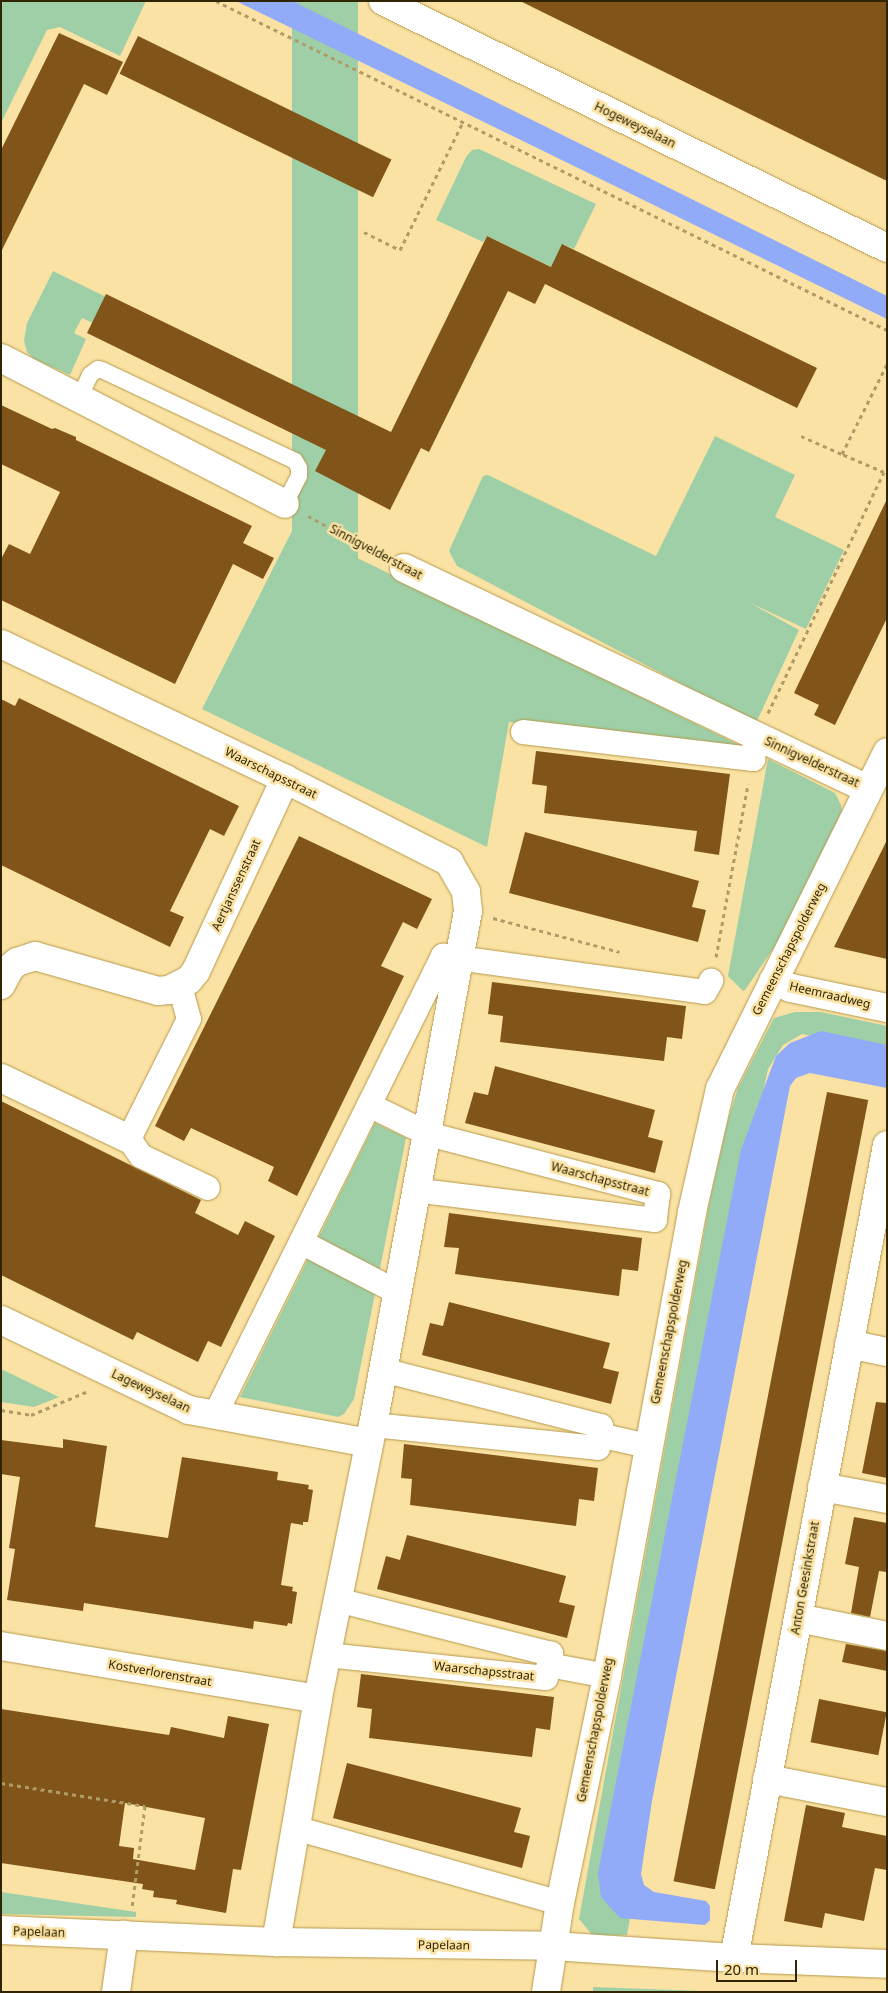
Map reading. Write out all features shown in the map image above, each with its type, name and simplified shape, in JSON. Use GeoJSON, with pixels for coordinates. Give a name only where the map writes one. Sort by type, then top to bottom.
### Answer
{"type":"FeatureCollection","features":[{"type":"Feature","properties":{"kind":"street","name":"Hogeweyselaan"},"geometry":{"type":"LineString","coordinates":[[383,1],[887,248]]}},
{"type":"Feature","properties":{"kind":"street"},"geometry":{"type":"LineString","coordinates":[[1,358],[285,504]]}},
{"type":"Feature","properties":{"kind":"street","name":"Sinnigvelderstraat"},"geometry":{"type":"LineString","coordinates":[[404,568],[755,747],[868,789]]}},
{"type":"Feature","properties":{"kind":"street","name":"Waarschapsstraat"},"geometry":{"type":"LineString","coordinates":[[1,644],[285,779],[449,862],[466,892],[468,911],[428,1134],[415,1190],[371,1434],[318,1699],[276,1942]]}},
{"type":"Feature","properties":{"kind":"street","name":"Sinnigvelderstraat"},"geometry":{"type":"LineString","coordinates":[[523,732],[755,747]]}},
{"type":"Feature","properties":{"kind":"street","name":"Gemeenschapspolderweg"},"geometry":{"type":"LineString","coordinates":[[546,1992],[560,1903],[607,1676],[692,1212],[720,1089],[887,752]]}},
{"type":"Feature","properties":{"kind":"street","name":"Aertjanssenstraat"},"geometry":{"type":"LineString","coordinates":[[180,986],[196,971],[285,779]]}},
{"type":"Feature","properties":{"kind":"street"},"geometry":{"type":"LineString","coordinates":[[1,985],[10,968],[17,962],[35,956],[158,991],[180,986],[189,1018],[130,1139]]}},
{"type":"Feature","properties":{"kind":"street"},"geometry":{"type":"LineString","coordinates":[[215,1415],[443,956],[705,992],[711,981]]}},
{"type":"Feature","properties":{"kind":"street","name":"Heemraadweg"},"geometry":{"type":"LineString","coordinates":[[773,981],[791,988],[887,1008]]}},
{"type":"Feature","properties":{"kind":"street"},"geometry":{"type":"LineString","coordinates":[[1,1078],[130,1139],[141,1156],[208,1188]]}},
{"type":"Feature","properties":{"kind":"street","name":"Waarschapsstraat"},"geometry":{"type":"LineString","coordinates":[[369,1105],[428,1134],[658,1194],[655,1220],[415,1190]]}},
{"type":"Feature","properties":{"kind":"street","name":"Anton Geesinkstraat"},"geometry":{"type":"LineString","coordinates":[[734,1958],[849,1344],[882,1199],[887,1145]]}},
{"type":"Feature","properties":{"kind":"street"},"geometry":{"type":"LineString","coordinates":[[657,1208],[692,1212]]}},
{"type":"Feature","properties":{"kind":"street"},"geometry":{"type":"LineString","coordinates":[[301,1242],[397,1292]]}},
{"type":"Feature","properties":{"kind":"street","name":"Lageweyselaan"},"geometry":{"type":"LineString","coordinates":[[1,1320],[189,1410],[215,1415],[371,1434]]}},
{"type":"Feature","properties":{"kind":"street"},"geometry":{"type":"LineString","coordinates":[[849,1344],[887,1352]]}},
{"type":"Feature","properties":{"kind":"street"},"geometry":{"type":"LineString","coordinates":[[371,1434],[598,1448],[601,1426],[383,1370]]}},
{"type":"Feature","properties":{"kind":"street"},"geometry":{"type":"LineString","coordinates":[[599,1435],[648,1446]]}},
{"type":"Feature","properties":{"kind":"street"},"geometry":{"type":"LineString","coordinates":[[822,1487],[887,1499]]}},
{"type":"Feature","properties":{"kind":"street","name":"Waarschapsstraat"},"geometry":{"type":"LineString","coordinates":[[327,1655],[546,1678],[551,1654],[337,1600]]}},
{"type":"Feature","properties":{"kind":"street"},"geometry":{"type":"LineString","coordinates":[[798,1618],[887,1636]]}},
{"type":"Feature","properties":{"kind":"street","name":"Kostverlorenstraat"},"geometry":{"type":"LineString","coordinates":[[1,1646],[318,1699]]}},
{"type":"Feature","properties":{"kind":"street"},"geometry":{"type":"LineString","coordinates":[[549,1664],[607,1676]]}},
{"type":"Feature","properties":{"kind":"street"},"geometry":{"type":"LineString","coordinates":[[767,1779],[887,1802]]}},
{"type":"Feature","properties":{"kind":"street"},"geometry":{"type":"LineString","coordinates":[[295,1828],[560,1903]]}},
{"type":"Feature","properties":{"kind":"street","name":"Papelaan"},"geometry":{"type":"LineString","coordinates":[[1,1930],[276,1942],[553,1946],[734,1958],[887,1964]]}},
{"type":"Feature","properties":{"kind":"street"},"geometry":{"type":"LineString","coordinates":[[116,1992],[129,1935]]}},
{"type":"Feature","properties":{"kind":"lane"},"geometry":{"type":"LineString","coordinates":[[79,398],[90,375],[98,369],[102,370],[295,461],[299,468],[299,476],[285,504]]}},
{"type":"Feature","properties":{"kind":"path"},"geometry":{"type":"LineString","coordinates":[[216,1],[887,330]]}},
{"type":"Feature","properties":{"kind":"path"},"geometry":{"type":"LineString","coordinates":[[364,232],[400,250],[463,122]]}},
{"type":"Feature","properties":{"kind":"path"},"geometry":{"type":"LineString","coordinates":[[842,454],[887,364]]}},
{"type":"Feature","properties":{"kind":"path"},"geometry":{"type":"LineString","coordinates":[[711,981],[755,747],[884,472],[802,436]]}},
{"type":"Feature","properties":{"kind":"path","name":"Sinnigvelderstraat"},"geometry":{"type":"LineString","coordinates":[[285,504],[404,568]]}},
{"type":"Feature","properties":{"kind":"path"},"geometry":{"type":"LineString","coordinates":[[1,1410],[31,1415],[122,1378]]}},
{"type":"Feature","properties":{"kind":"path"},"geometry":{"type":"LineString","coordinates":[[1,1784],[145,1806],[131,1900],[129,1935]]}},
{"type":"Feature","properties":{"kind":"green space"},"geometry":{"type":"Polygon","coordinates":[[[4,1],[146,1],[120,56],[60,27],[47,30],[1,123],[1,4],[4,1]]]}},
{"type":"Feature","properties":{"kind":"green space"},"geometry":{"type":"Polygon","coordinates":[[[292,1],[358,1],[358,665],[292,665],[292,1]]]}},
{"type":"Feature","properties":{"kind":"green space"},"geometry":{"type":"Polygon","coordinates":[[[479,149],[596,204],[574,249],[565,245],[554,268],[487,236],[483,242],[436,220],[466,157],[472,150],[479,149]]]}},
{"type":"Feature","properties":{"kind":"green space"},"geometry":{"type":"Polygon","coordinates":[[[53,271],[106,297],[93,323],[82,318],[74,333],[86,339],[70,375],[34,359],[27,352],[24,341],[27,323],[53,271]]]}},
{"type":"Feature","properties":{"kind":"green space"},"geometry":{"type":"Polygon","coordinates":[[[715,436],[795,475],[775,517],[844,550],[806,629],[750,603],[799,630],[756,723],[457,566],[449,551],[483,476],[488,475],[656,556],[715,436]]]}},
{"type":"Feature","properties":{"kind":"green space"},"geometry":{"type":"Polygon","coordinates":[[[294,527],[743,747],[509,722],[487,847],[202,709],[294,527]]]}},
{"type":"Feature","properties":{"kind":"green space"},"geometry":{"type":"Polygon","coordinates":[[[768,759],[835,793],[841,805],[842,813],[783,934],[743,991],[728,976],[768,759]]]}},
{"type":"Feature","properties":{"kind":"green space"},"geometry":{"type":"Polygon","coordinates":[[[795,1012],[821,1012],[887,1026],[887,1050],[802,1034],[783,1045],[768,1069],[747,1167],[650,1809],[627,1935],[593,1936],[579,1919],[711,1195],[728,1120],[738,1088],[774,1018],[795,1012]]]}},
{"type":"Feature","properties":{"kind":"green space"},"geometry":{"type":"Polygon","coordinates":[[[375,1123],[406,1138],[354,1399],[344,1414],[338,1417],[240,1397],[375,1123]]]}},
{"type":"Feature","properties":{"kind":"green space"},"geometry":{"type":"Polygon","coordinates":[[[1,1369],[59,1397],[34,1407],[1,1402],[1,1369]]]}},
{"type":"Feature","properties":{"kind":"green space"},"geometry":{"type":"Polygon","coordinates":[[[1,1892],[136,1912],[136,1917],[1,1914],[1,1892]]]}},
{"type":"Feature","properties":{"kind":"green space"},"geometry":{"type":"Polygon","coordinates":[[[593,1987],[728,1992],[593,1992],[593,1987]]]}},
{"type":"Feature","properties":{"kind":"water"},"geometry":{"type":"Polygon","coordinates":[[[236,1],[292,1],[887,296],[887,319],[236,1]]]}},
{"type":"Feature","properties":{"kind":"water"},"geometry":{"type":"Polygon","coordinates":[[[821,1031],[887,1045],[887,1088],[810,1073],[796,1078],[790,1086],[652,1801],[641,1874],[644,1885],[654,1892],[706,1901],[710,1906],[710,1920],[705,1925],[620,1918],[601,1897],[598,1873],[741,1150],[776,1056],[790,1043],[821,1031]]]}},
{"type":"Feature","properties":{"kind":"building"},"geometry":{"type":"Polygon","coordinates":[[[520,1],[887,1],[887,181],[813,145],[520,1]]]}},
{"type":"Feature","properties":{"kind":"building"},"geometry":{"type":"Polygon","coordinates":[[[59,33],[123,62],[107,95],[84,84],[1,252],[1,150],[59,33]]]}},
{"type":"Feature","properties":{"kind":"building"},"geometry":{"type":"Polygon","coordinates":[[[138,36],[391,160],[373,197],[120,74],[138,36]]]}},
{"type":"Feature","properties":{"kind":"building"},"geometry":{"type":"Polygon","coordinates":[[[487,236],[551,267],[562,244],[817,368],[797,408],[545,284],[535,304],[508,291],[429,452],[421,448],[390,510],[315,471],[326,450],[87,333],[106,294],[391,432],[487,236]]]}},
{"type":"Feature","properties":{"kind":"building"},"geometry":{"type":"Polygon","coordinates":[[[1,405],[52,429],[55,428],[76,437],[76,440],[252,526],[243,543],[274,558],[263,579],[233,564],[175,684],[1,600],[1,559],[9,544],[30,554],[60,492],[1,464],[1,405]]]}},
{"type":"Feature","properties":{"kind":"building"},"geometry":{"type":"Polygon","coordinates":[[[887,499],[887,618],[835,725],[814,715],[819,705],[794,693],[887,499]]]}},
{"type":"Feature","properties":{"kind":"building"},"geometry":{"type":"Polygon","coordinates":[[[19,698],[239,806],[224,836],[210,829],[170,911],[184,917],[170,947],[1,865],[1,699],[15,706],[19,698]]]}},
{"type":"Feature","properties":{"kind":"building"},"geometry":{"type":"Polygon","coordinates":[[[536,751],[730,774],[719,855],[694,851],[697,831],[544,813],[547,786],[532,784],[536,751]]]}},
{"type":"Feature","properties":{"kind":"building"},"geometry":{"type":"Polygon","coordinates":[[[525,832],[699,881],[692,907],[706,910],[698,942],[509,893],[525,832]]]}},
{"type":"Feature","properties":{"kind":"building"},"geometry":{"type":"Polygon","coordinates":[[[299,836],[432,899],[417,929],[403,922],[381,966],[404,976],[297,1196],[268,1181],[274,1167],[191,1128],[184,1141],[155,1126],[299,836]]]}},
{"type":"Feature","properties":{"kind":"building"},"geometry":{"type":"Polygon","coordinates":[[[887,840],[887,959],[834,947],[887,840]]]}},
{"type":"Feature","properties":{"kind":"building"},"geometry":{"type":"Polygon","coordinates":[[[492,982],[686,1006],[682,1039],[667,1037],[664,1061],[500,1042],[503,1016],[488,1014],[492,982]]]}},
{"type":"Feature","properties":{"kind":"building"},"geometry":{"type":"Polygon","coordinates":[[[495,1066],[655,1110],[648,1137],[663,1141],[655,1173],[465,1123],[474,1092],[488,1095],[495,1066]]]}},
{"type":"Feature","properties":{"kind":"building"},"geometry":{"type":"Polygon","coordinates":[[[827,1092],[868,1100],[715,1889],[674,1881],[827,1092]]]}},
{"type":"Feature","properties":{"kind":"building"},"geometry":{"type":"Polygon","coordinates":[[[1,1101],[201,1200],[195,1213],[238,1235],[245,1221],[275,1236],[221,1347],[208,1341],[198,1362],[137,1332],[133,1340],[1,1275],[1,1101]]]}},
{"type":"Feature","properties":{"kind":"building"},"geometry":{"type":"Polygon","coordinates":[[[449,1213],[642,1238],[638,1271],[622,1269],[619,1296],[455,1274],[459,1248],[444,1247],[449,1213]]]}},
{"type":"Feature","properties":{"kind":"building"},"geometry":{"type":"Polygon","coordinates":[[[449,1302],[610,1343],[603,1368],[619,1372],[611,1404],[422,1355],[430,1323],[443,1326],[449,1302]]]}},
{"type":"Feature","properties":{"kind":"building"},"geometry":{"type":"Polygon","coordinates":[[[876,1402],[887,1403],[887,1478],[862,1473],[876,1402]]]}},
{"type":"Feature","properties":{"kind":"building"},"geometry":{"type":"Polygon","coordinates":[[[63,1439],[107,1446],[95,1527],[168,1538],[182,1457],[278,1472],[277,1480],[309,1485],[308,1489],[313,1490],[308,1522],[303,1522],[303,1525],[291,1523],[281,1585],[293,1587],[292,1591],[297,1592],[292,1624],[288,1623],[287,1626],[254,1621],[253,1629],[84,1603],[83,1611],[7,1600],[15,1549],[9,1548],[20,1477],[1,1474],[1,1440],[63,1448],[63,1439]]]}},
{"type":"Feature","properties":{"kind":"building"},"geometry":{"type":"Polygon","coordinates":[[[404,1444],[598,1468],[594,1501],[579,1499],[576,1526],[410,1505],[412,1479],[401,1478],[404,1444]]]}},
{"type":"Feature","properties":{"kind":"building"},"geometry":{"type":"Polygon","coordinates":[[[854,1517],[887,1523],[887,1572],[879,1571],[870,1617],[851,1613],[859,1567],[845,1564],[854,1517]]]}},
{"type":"Feature","properties":{"kind":"building"},"geometry":{"type":"Polygon","coordinates":[[[407,1535],[566,1576],[559,1602],[575,1606],[567,1638],[377,1589],[386,1556],[400,1560],[407,1535]]]}},
{"type":"Feature","properties":{"kind":"building"},"geometry":{"type":"Polygon","coordinates":[[[846,1644],[887,1651],[887,1671],[842,1662],[846,1644]]]}},
{"type":"Feature","properties":{"kind":"building"},"geometry":{"type":"Polygon","coordinates":[[[361,1674],[554,1697],[550,1730],[536,1728],[532,1757],[369,1738],[372,1709],[357,1707],[361,1674]]]}},
{"type":"Feature","properties":{"kind":"building"},"geometry":{"type":"Polygon","coordinates":[[[819,1699],[887,1712],[878,1755],[811,1742],[819,1699]]]}},
{"type":"Feature","properties":{"kind":"building"},"geometry":{"type":"Polygon","coordinates":[[[1,1709],[169,1735],[171,1727],[224,1738],[228,1716],[269,1724],[241,1870],[233,1869],[226,1913],[176,1904],[177,1900],[153,1897],[154,1891],[142,1889],[143,1884],[1,1863],[1,1709]],[[125,1803],[119,1846],[134,1848],[133,1859],[195,1870],[205,1818],[125,1803]]]}},
{"type":"Feature","properties":{"kind":"building"},"geometry":{"type":"Polygon","coordinates":[[[347,1763],[521,1808],[514,1832],[530,1836],[522,1868],[333,1818],[347,1763]]]}},
{"type":"Feature","properties":{"kind":"building"},"geometry":{"type":"Polygon","coordinates":[[[806,1805],[845,1813],[842,1827],[887,1836],[887,1870],[875,1868],[864,1921],[825,1913],[822,1928],[784,1921],[806,1805]]]}}]}
